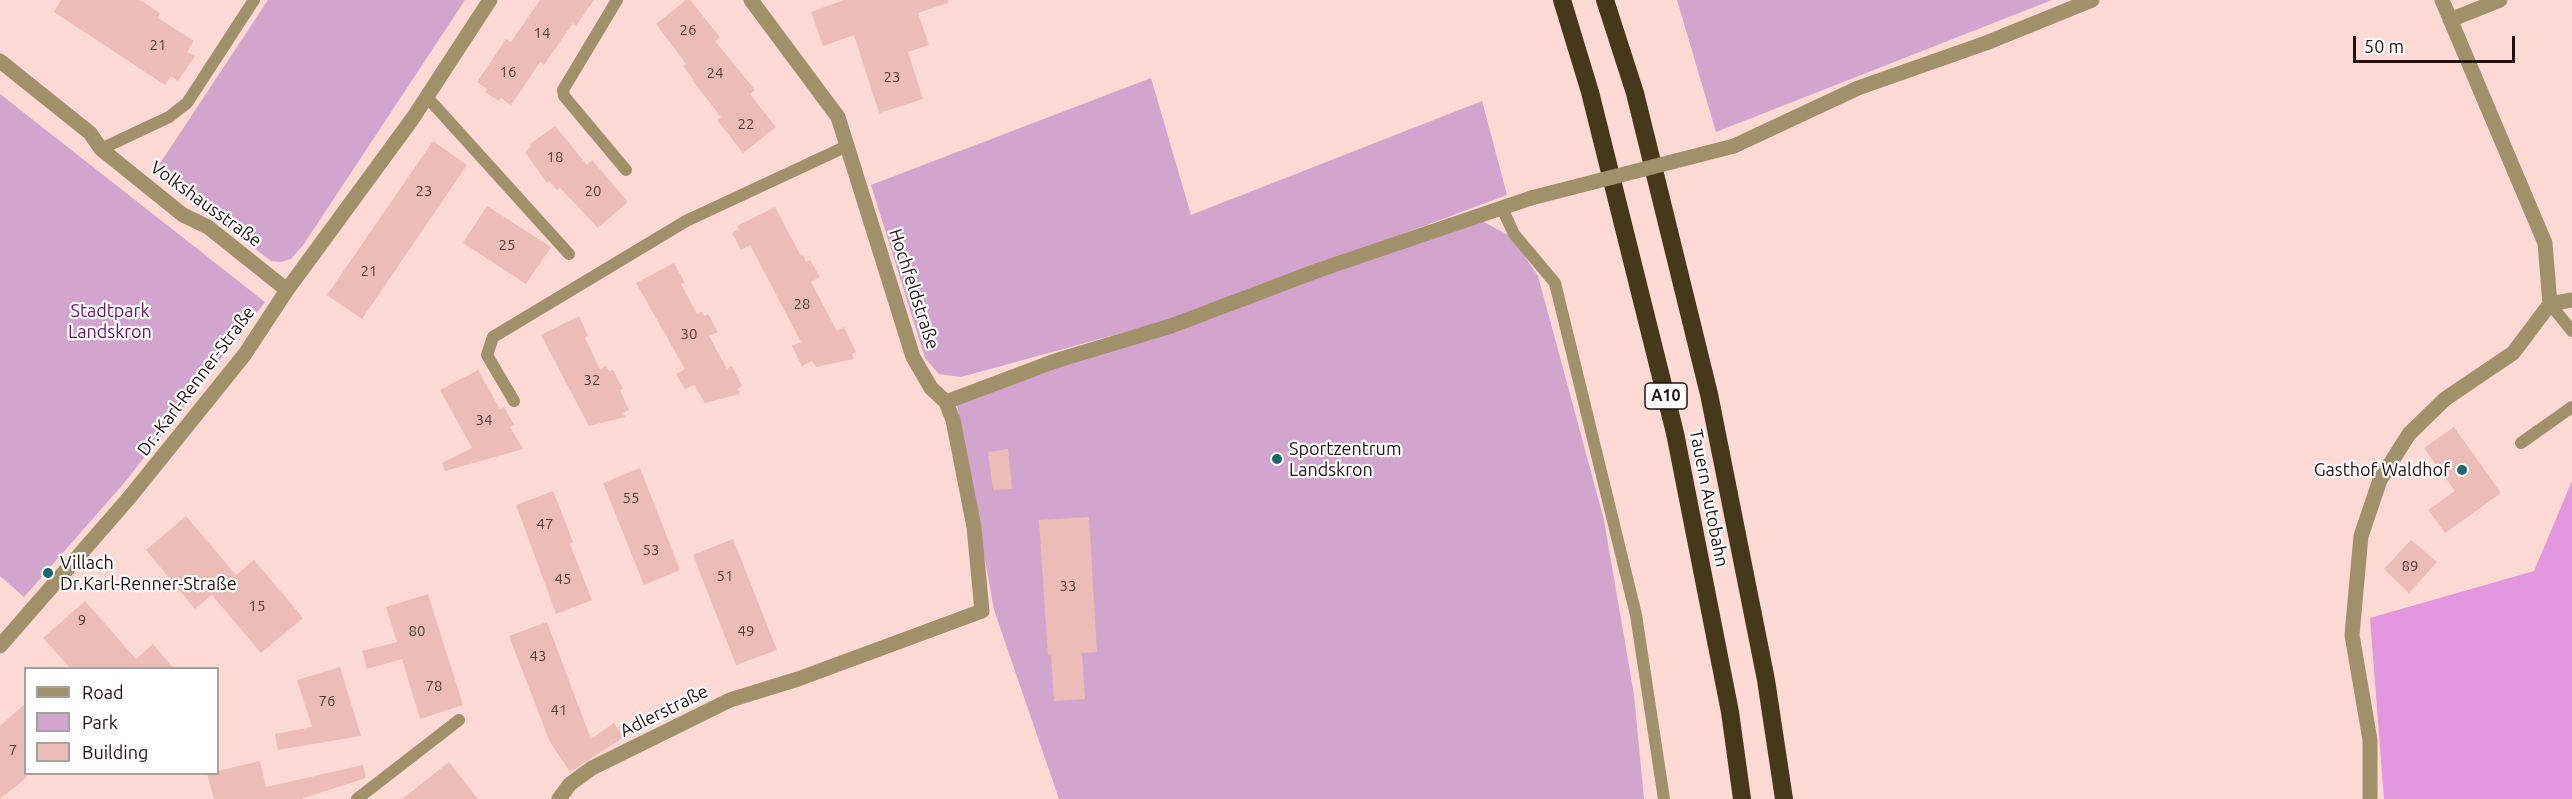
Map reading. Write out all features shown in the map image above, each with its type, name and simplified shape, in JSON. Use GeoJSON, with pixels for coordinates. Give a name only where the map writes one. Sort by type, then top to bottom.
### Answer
{"type":"FeatureCollection","features":[{"type":"Feature","properties":{"kind":"highway","name":"Tauern Autobahn"},"geometry":{"type":"LineString","coordinates":[[1562,0],[1590,92],[1676,433],[1730,712],[1742,799]]}},
{"type":"Feature","properties":{"kind":"highway","name":"Tauern Autobahn"},"geometry":{"type":"LineString","coordinates":[[1605,0],[1635,93],[1709,393],[1766,680],[1784,799]]}},
{"type":"Feature","properties":{"kind":"street","name":"Dr.-Karl-Renner-Straße"},"geometry":{"type":"LineString","coordinates":[[0,646],[129,498],[245,354],[287,290],[427,97],[490,0]]}},
{"type":"Feature","properties":{"kind":"street","name":"Hochfeldstraße"},"geometry":{"type":"LineString","coordinates":[[751,0],[838,117],[913,357],[931,388],[946,402],[952,420],[974,527],[982,611]]}},
{"type":"Feature","properties":{"kind":"street"},"geometry":{"type":"LineString","coordinates":[[946,402],[1055,361],[1171,326],[1319,270],[1531,198],[1734,146],[1858,88],[1986,43],[2092,0]]}},
{"type":"Feature","properties":{"kind":"street"},"geometry":{"type":"LineString","coordinates":[[2370,799],[2370,740],[2352,635],[2361,536],[2380,480],[2409,434],[2445,399],[2513,353],[2550,304],[2545,243],[2442,0]]}},
{"type":"Feature","properties":{"kind":"street"},"geometry":{"type":"LineString","coordinates":[[2450,20],[2500,0]]}},
{"type":"Feature","properties":{"kind":"street","name":"Volkshausstraße"},"geometry":{"type":"LineString","coordinates":[[0,61],[90,133],[101,149],[183,215],[208,227],[287,290]]}},
{"type":"Feature","properties":{"kind":"street"},"geometry":{"type":"LineString","coordinates":[[2550,304],[2572,300]]}},
{"type":"Feature","properties":{"kind":"street","name":"Adlerstraße"},"geometry":{"type":"LineString","coordinates":[[559,799],[570,784],[592,768],[730,700],[798,679],[982,611]]}},
{"type":"Feature","properties":{"kind":"lane"},"geometry":{"type":"LineString","coordinates":[[101,149],[169,117],[187,103],[254,0]]}},
{"type":"Feature","properties":{"kind":"lane"},"geometry":{"type":"LineString","coordinates":[[617,0],[563,90],[564,96],[626,170]]}},
{"type":"Feature","properties":{"kind":"lane"},"geometry":{"type":"LineString","coordinates":[[427,97],[569,254]]}},
{"type":"Feature","properties":{"kind":"lane"},"geometry":{"type":"LineString","coordinates":[[514,401],[487,355],[493,337],[686,221],[847,146]]}},
{"type":"Feature","properties":{"kind":"lane"},"geometry":{"type":"LineString","coordinates":[[1502,208],[1514,234],[1554,283],[1636,615],[1664,799]]}},
{"type":"Feature","properties":{"kind":"lane"},"geometry":{"type":"LineString","coordinates":[[2550,304],[2572,331]]}},
{"type":"Feature","properties":{"kind":"lane"},"geometry":{"type":"LineString","coordinates":[[2521,443],[2572,407]]}},
{"type":"Feature","properties":{"kind":"lane"},"geometry":{"type":"LineString","coordinates":[[357,799],[459,720]]}},
{"type":"Feature","properties":{"kind":"green space"},"geometry":{"type":"Polygon","coordinates":[[[268,0],[465,0],[304,244],[291,259],[281,262],[271,261],[155,171],[268,0]]]}},
{"type":"Feature","properties":{"kind":"green space"},"geometry":{"type":"Polygon","coordinates":[[[1677,0],[2052,0],[1716,132],[1677,0]]]}},
{"type":"Feature","properties":{"kind":"green space"},"geometry":{"type":"Polygon","coordinates":[[[1151,78],[1191,215],[1482,101],[1507,195],[1180,317],[961,377],[939,374],[925,358],[871,185],[1151,78]]]}},
{"type":"Feature","properties":{"kind":"green space","name":"Stadtpark Landskron"},"geometry":{"type":"Polygon","coordinates":[[[0,94],[265,302],[125,482],[24,597],[0,576],[0,94]]]}},
{"type":"Feature","properties":{"kind":"green space","name":"Sportzentrum Landskron"},"geometry":{"type":"Polygon","coordinates":[[[1482,221],[1512,237],[1538,276],[1604,520],[1634,695],[1644,799],[1059,799],[994,610],[956,399],[1482,221]]]}},
{"type":"Feature","properties":{"kind":"shaded area"},"geometry":{"type":"Polygon","coordinates":[[[2572,481],[2572,799],[2384,799],[2370,618],[2534,571],[2572,481]]]}},
{"type":"Feature","properties":{"kind":"building"},"geometry":{"type":"Polygon","coordinates":[[[61,0],[140,0],[160,13],[158,18],[194,41],[187,52],[195,56],[178,81],[171,76],[165,85],[54,12],[61,0]]]}},
{"type":"Feature","properties":{"kind":"building"},"geometry":{"type":"Polygon","coordinates":[[[540,0],[594,0],[576,26],[573,23],[544,65],[540,62],[511,105],[501,98],[499,101],[485,92],[487,89],[477,82],[506,39],[511,42],[540,0]]]}},
{"type":"Feature","properties":{"kind":"building"},"geometry":{"type":"Polygon","coordinates":[[[686,0],[690,0],[720,37],[715,41],[755,90],[750,94],[776,127],[743,153],[717,120],[721,117],[693,81],[683,66],[686,64],[656,24],[686,0]]]}},
{"type":"Feature","properties":{"kind":"building"},"geometry":{"type":"Polygon","coordinates":[[[844,0],[948,0],[948,3],[918,13],[929,45],[908,52],[923,99],[879,113],[854,35],[823,46],[811,12],[844,0]]]}},
{"type":"Feature","properties":{"kind":"building"},"geometry":{"type":"Polygon","coordinates":[[[555,126],[587,165],[592,160],[628,202],[598,228],[560,188],[557,190],[549,181],[547,183],[525,152],[531,146],[530,144],[555,126]]]}},
{"type":"Feature","properties":{"kind":"building"},"geometry":{"type":"Polygon","coordinates":[[[433,141],[467,165],[362,319],[327,295],[433,141]]]}},
{"type":"Feature","properties":{"kind":"building"},"geometry":{"type":"Polygon","coordinates":[[[487,206],[551,247],[526,284],[463,243],[487,206]]]}},
{"type":"Feature","properties":{"kind":"building"},"geometry":{"type":"Polygon","coordinates":[[[775,207],[801,256],[803,255],[806,262],[810,260],[820,277],[811,282],[837,331],[844,327],[856,352],[852,354],[854,359],[816,367],[812,361],[802,366],[792,346],[801,342],[750,245],[741,250],[732,233],[739,229],[737,226],[775,207]]]}},
{"type":"Feature","properties":{"kind":"building"},"geometry":{"type":"Polygon","coordinates":[[[674,263],[685,283],[681,284],[697,314],[702,312],[704,316],[708,314],[718,332],[709,336],[727,369],[732,366],[742,386],[737,389],[740,394],[705,403],[694,385],[685,389],[676,374],[685,369],[636,283],[674,263]]]}},
{"type":"Feature","properties":{"kind":"building"},"geometry":{"type":"Polygon","coordinates":[[[579,316],[588,336],[585,338],[600,369],[606,366],[609,371],[613,370],[623,389],[620,390],[629,410],[623,413],[625,417],[589,426],[541,335],[579,316]]]}},
{"type":"Feature","properties":{"kind":"building"},"geometry":{"type":"Polygon","coordinates":[[[478,370],[500,409],[504,407],[514,425],[510,427],[523,449],[445,471],[442,463],[472,448],[440,390],[478,370]]]}},
{"type":"Feature","properties":{"kind":"building","name":"Gasthof Waldhof"},"geometry":{"type":"Polygon","coordinates":[[[2454,427],[2501,493],[2445,533],[2428,510],[2455,491],[2424,448],[2454,427]]]}},
{"type":"Feature","properties":{"kind":"building"},"geometry":{"type":"Polygon","coordinates":[[[1008,449],[1012,489],[993,490],[988,452],[1008,449]]]}},
{"type":"Feature","properties":{"kind":"building"},"geometry":{"type":"Polygon","coordinates":[[[640,468],[680,570],[644,585],[603,483],[640,468]]]}},
{"type":"Feature","properties":{"kind":"building"},"geometry":{"type":"Polygon","coordinates":[[[553,491],[573,542],[570,544],[592,600],[556,614],[516,505],[553,491]]]}},
{"type":"Feature","properties":{"kind":"building"},"geometry":{"type":"Polygon","coordinates":[[[186,516],[236,575],[254,560],[303,618],[261,653],[212,595],[195,609],[146,550],[186,516]]]}},
{"type":"Feature","properties":{"kind":"building"},"geometry":{"type":"Polygon","coordinates":[[[1089,517],[1097,652],[1082,653],[1085,699],[1054,701],[1051,655],[1048,656],[1039,520],[1089,517]]]}},
{"type":"Feature","properties":{"kind":"building"},"geometry":{"type":"Polygon","coordinates":[[[733,539],[777,650],[736,665],[693,555],[733,539]]]}},
{"type":"Feature","properties":{"kind":"building"},"geometry":{"type":"Polygon","coordinates":[[[2411,540],[2437,562],[2409,593],[2384,569],[2411,540]]]}},
{"type":"Feature","properties":{"kind":"building"},"geometry":{"type":"Polygon","coordinates":[[[428,594],[463,705],[420,719],[402,659],[367,669],[362,651],[397,642],[386,607],[428,594]]]}},
{"type":"Feature","properties":{"kind":"building"},"geometry":{"type":"Polygon","coordinates":[[[85,601],[136,659],[153,644],[172,667],[69,667],[43,638],[85,601]]]}},
{"type":"Feature","properties":{"kind":"building"},"geometry":{"type":"Polygon","coordinates":[[[547,622],[591,739],[614,723],[624,737],[570,772],[550,742],[509,636],[547,622]]]}},
{"type":"Feature","properties":{"kind":"building"},"geometry":{"type":"Polygon","coordinates":[[[340,667],[361,736],[278,750],[275,734],[312,727],[297,680],[340,667]]]}},
{"type":"Feature","properties":{"kind":"building"},"geometry":{"type":"Polygon","coordinates":[[[24,705],[24,775],[26,778],[0,799],[0,726],[24,705]]]}},
{"type":"Feature","properties":{"kind":"building"},"geometry":{"type":"Polygon","coordinates":[[[260,761],[266,787],[363,765],[366,778],[301,799],[214,799],[207,775],[219,775],[219,771],[260,761]]]}},
{"type":"Feature","properties":{"kind":"building"},"geometry":{"type":"Polygon","coordinates":[[[449,762],[478,799],[402,799],[449,762]]]}},
{"type":"Feature","properties":{"kind":"place","name":"Sportzentrum Landskron"},"geometry":{"type":"Point","coordinates":[1277,459]}},
{"type":"Feature","properties":{"kind":"place","name":"Gasthof Waldhof"},"geometry":{"type":"Point","coordinates":[2462,470]}},
{"type":"Feature","properties":{"kind":"place","name":"Villach Dr.Karl-Renner-Straße"},"geometry":{"type":"Point","coordinates":[48,573]}}]}
